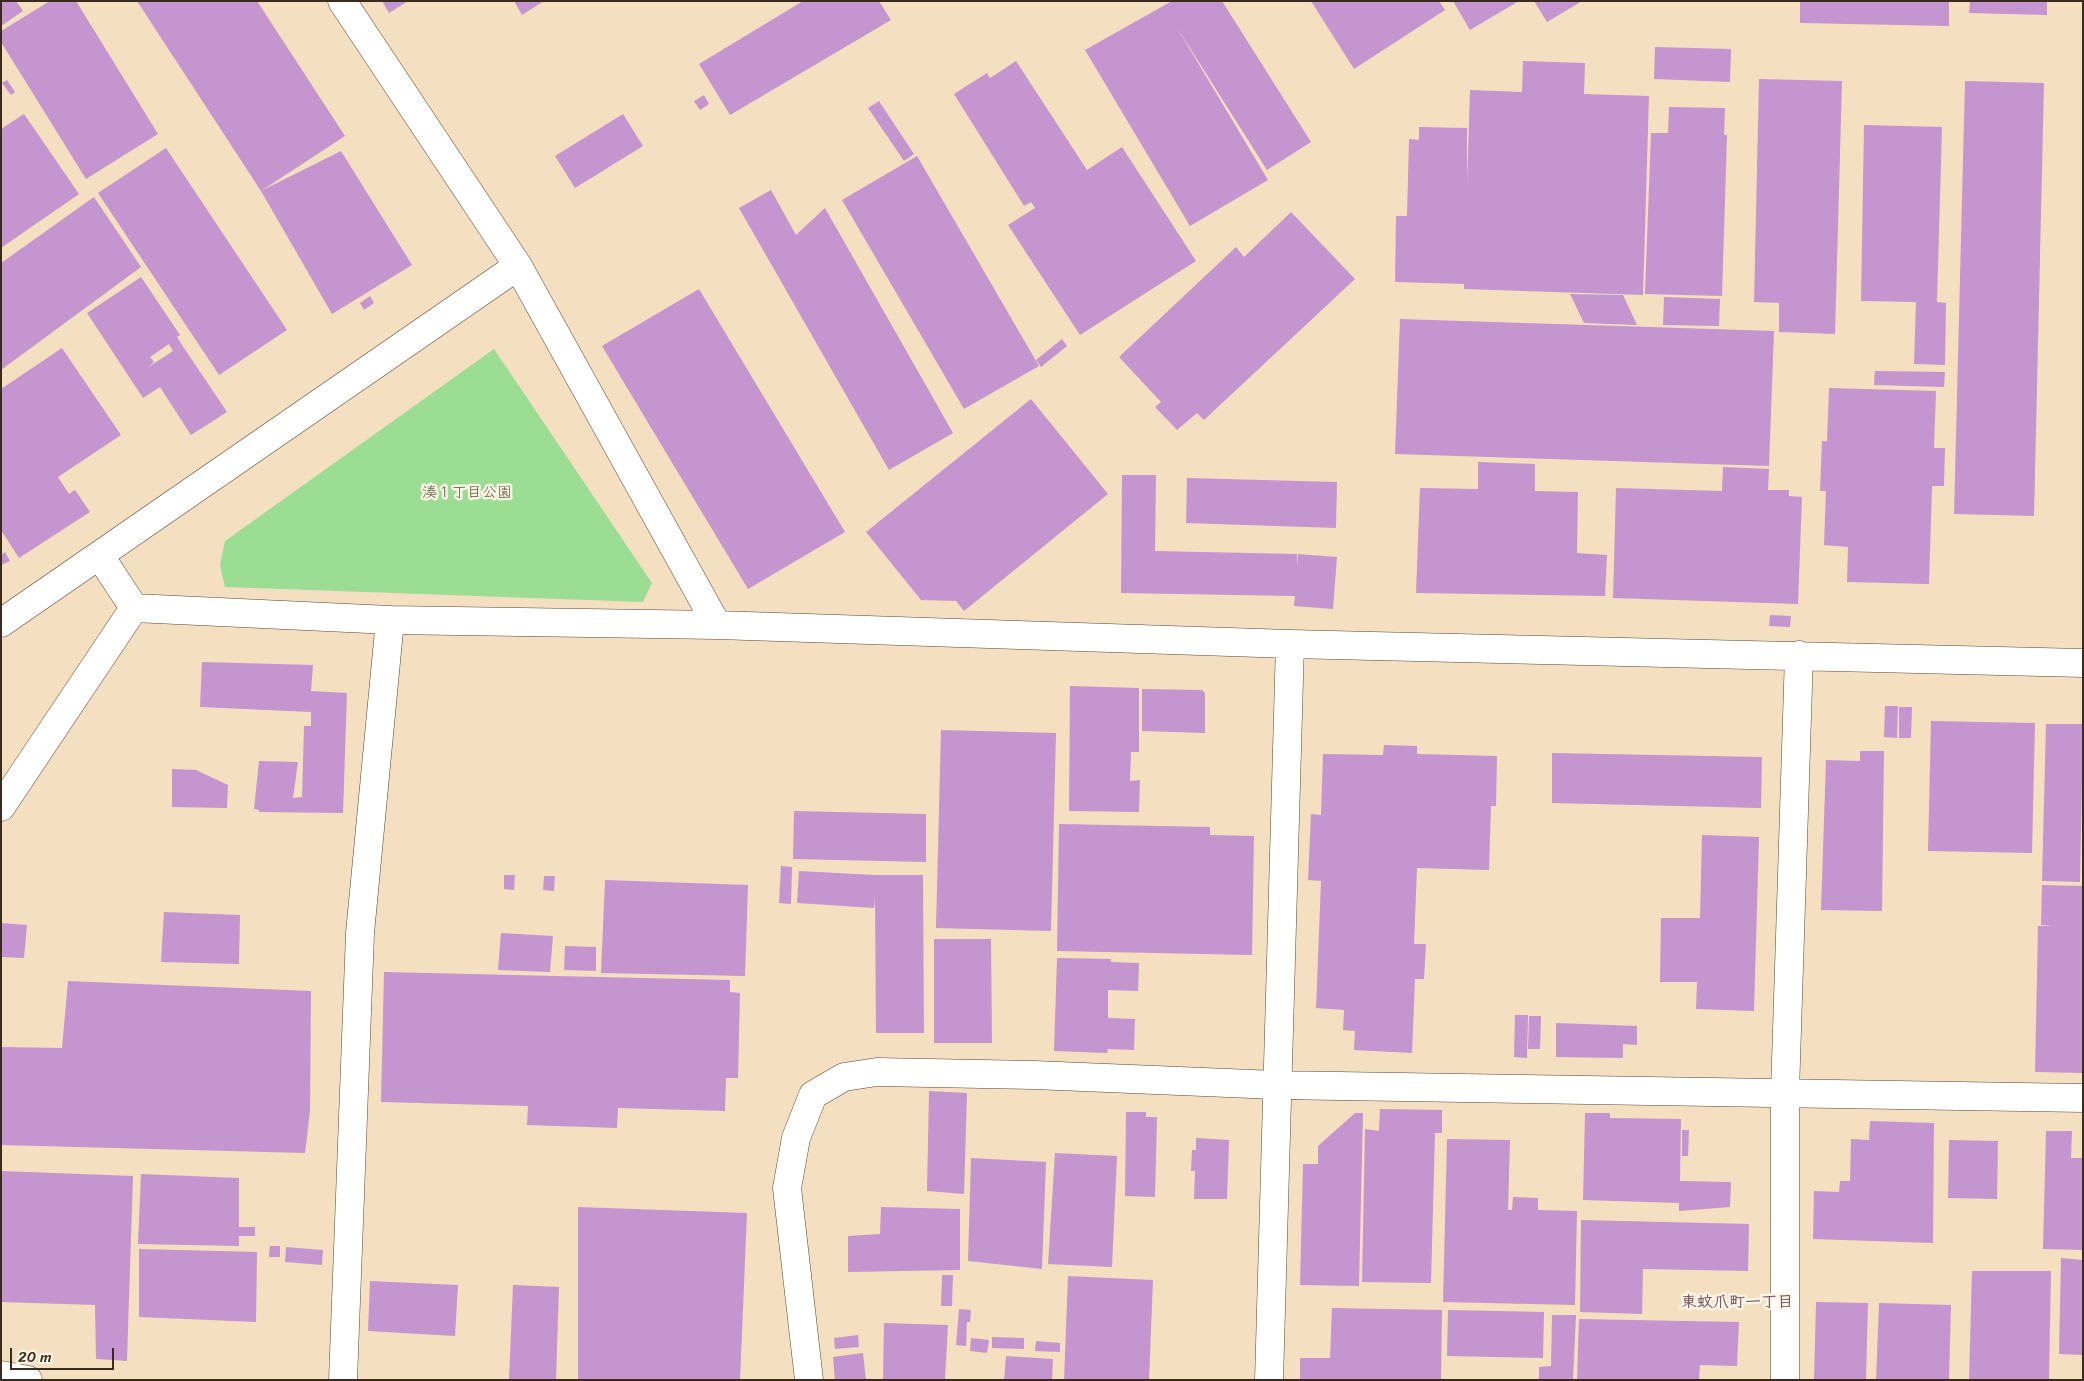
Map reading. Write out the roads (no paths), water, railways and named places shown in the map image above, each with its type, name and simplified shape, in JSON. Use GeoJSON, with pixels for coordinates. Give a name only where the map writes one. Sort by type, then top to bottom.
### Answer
{"type":"FeatureCollection","features":[{"type":"Feature","properties":{"kind":"street"},"geometry":{"type":"LineString","coordinates":[[342,1],[518,266],[717,625]]}},
{"type":"Feature","properties":{"kind":"street"},"geometry":{"type":"LineString","coordinates":[[1,623],[518,266]]}},
{"type":"Feature","properties":{"kind":"street"},"geometry":{"type":"LineString","coordinates":[[100,556],[134,608]]}},
{"type":"Feature","properties":{"kind":"street"},"geometry":{"type":"LineString","coordinates":[[134,608],[390,620],[717,625],[1290,644],[1799,654],[2083,662]]}},
{"type":"Feature","properties":{"kind":"street"},"geometry":{"type":"LineString","coordinates":[[1,807],[134,608]]}},
{"type":"Feature","properties":{"kind":"street"},"geometry":{"type":"LineString","coordinates":[[343,1380],[360,933],[390,620]]}},
{"type":"Feature","properties":{"kind":"street"},"geometry":{"type":"LineString","coordinates":[[1269,1380],[1290,644]]}},
{"type":"Feature","properties":{"kind":"street"},"geometry":{"type":"LineString","coordinates":[[1785,1380],[1785,1092],[1799,654]]}},
{"type":"Feature","properties":{"kind":"street"},"geometry":{"type":"LineString","coordinates":[[809,1380],[787,1188],[796,1138],[814,1095],[844,1077],[877,1072],[1034,1075],[1276,1084],[2083,1098]]}},
{"type":"Feature","properties":{"kind":"street"},"geometry":{"type":"LineString","coordinates":[[1,1375],[28,1380]]}},
{"type":"Feature","properties":{"kind":"district","name":"東蚊爪町一丁目"},"geometry":{"type":"Point","coordinates":[1737,1303]}},
{"type":"Feature","properties":{"kind":"park label","name":"湊１丁目公園"},"geometry":{"type":"Point","coordinates":[467,493]}}]}
